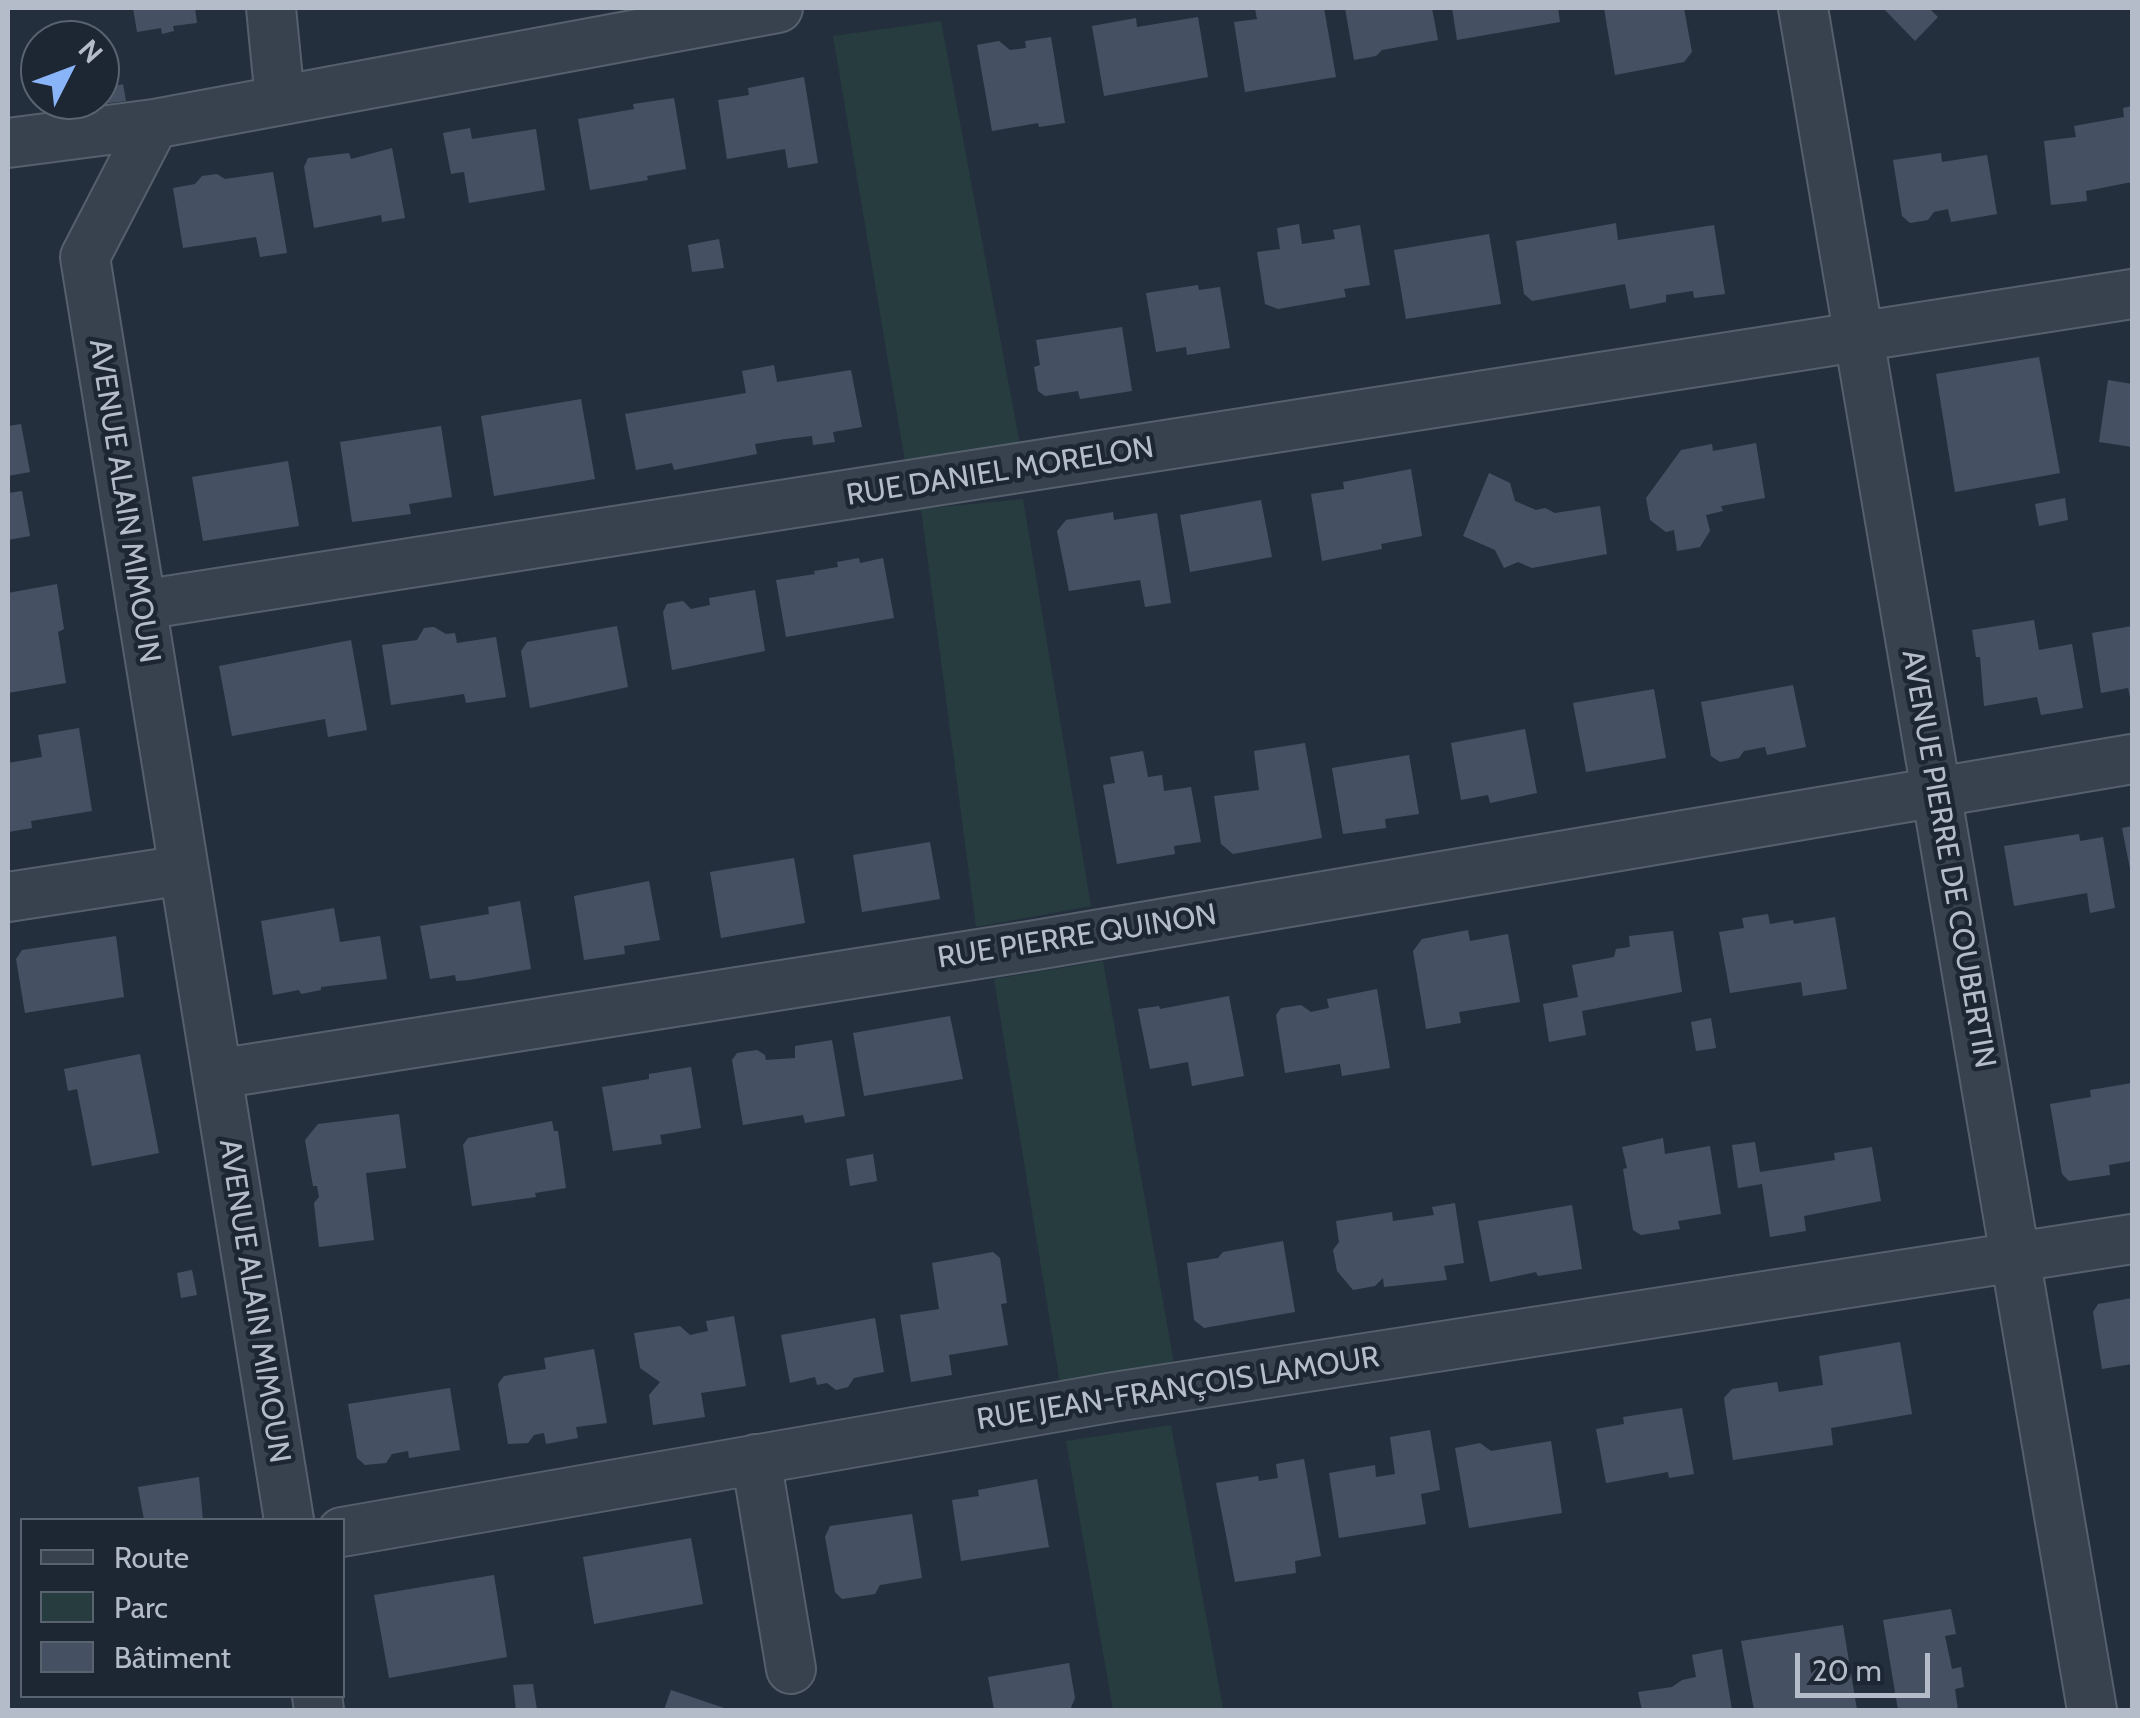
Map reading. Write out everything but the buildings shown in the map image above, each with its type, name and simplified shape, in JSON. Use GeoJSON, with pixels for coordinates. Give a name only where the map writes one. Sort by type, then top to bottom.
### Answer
{"type":"FeatureCollection","features":[{"type":"Feature","properties":{"kind":"street"},"geometry":{"type":"LineString","coordinates":[[271,8],[280,100]]}},
{"type":"Feature","properties":{"kind":"street"},"geometry":{"type":"LineString","coordinates":[[8,143],[154,124],[778,8]]}},
{"type":"Feature","properties":{"kind":"street","name":"AVENUE PIERRE DE COUBERTIN"},"geometry":{"type":"LineString","coordinates":[[1803,8],[2092,1710]]}},
{"type":"Feature","properties":{"kind":"street","name":"AVENUE ALAIN MIMOUN"},"geometry":{"type":"LineString","coordinates":[[154,124],[85,256],[290,1518]]}},
{"type":"Feature","properties":{"kind":"street","name":"RUE DANIEL MORELON"},"geometry":{"type":"LineString","coordinates":[[141,606],[2132,294]]}},
{"type":"Feature","properties":{"kind":"street","name":"RUE PIERRE QUINON"},"geometry":{"type":"LineString","coordinates":[[217,1074],[1036,944],[2132,759]]}},
{"type":"Feature","properties":{"kind":"street"},"geometry":{"type":"LineString","coordinates":[[8,897],[184,870]]}},
{"type":"Feature","properties":{"kind":"street","name":"RUE JEAN-FRANÇOIS LAMOUR"},"geometry":{"type":"LineString","coordinates":[[345,1531],[1114,1397],[2132,1238]]}},
{"type":"Feature","properties":{"kind":"street"},"geometry":{"type":"LineString","coordinates":[[756,1460],[792,1668]]}},
{"type":"Feature","properties":{"kind":"green space"},"geometry":{"type":"Polygon","coordinates":[[[941,21],[1021,450],[906,467],[833,36],[941,21]]]}},
{"type":"Feature","properties":{"kind":"green space"},"geometry":{"type":"Polygon","coordinates":[[[1023,499],[1091,906],[976,927],[921,509],[1023,499]]]}},
{"type":"Feature","properties":{"kind":"green space"},"geometry":{"type":"Polygon","coordinates":[[[1103,961],[1176,1375],[1062,1395],[994,979],[1103,961]]]}},
{"type":"Feature","properties":{"kind":"green space"},"geometry":{"type":"Polygon","coordinates":[[[1171,1425],[1223,1708],[1113,1710],[1066,1441],[1171,1425]]]}}]}
